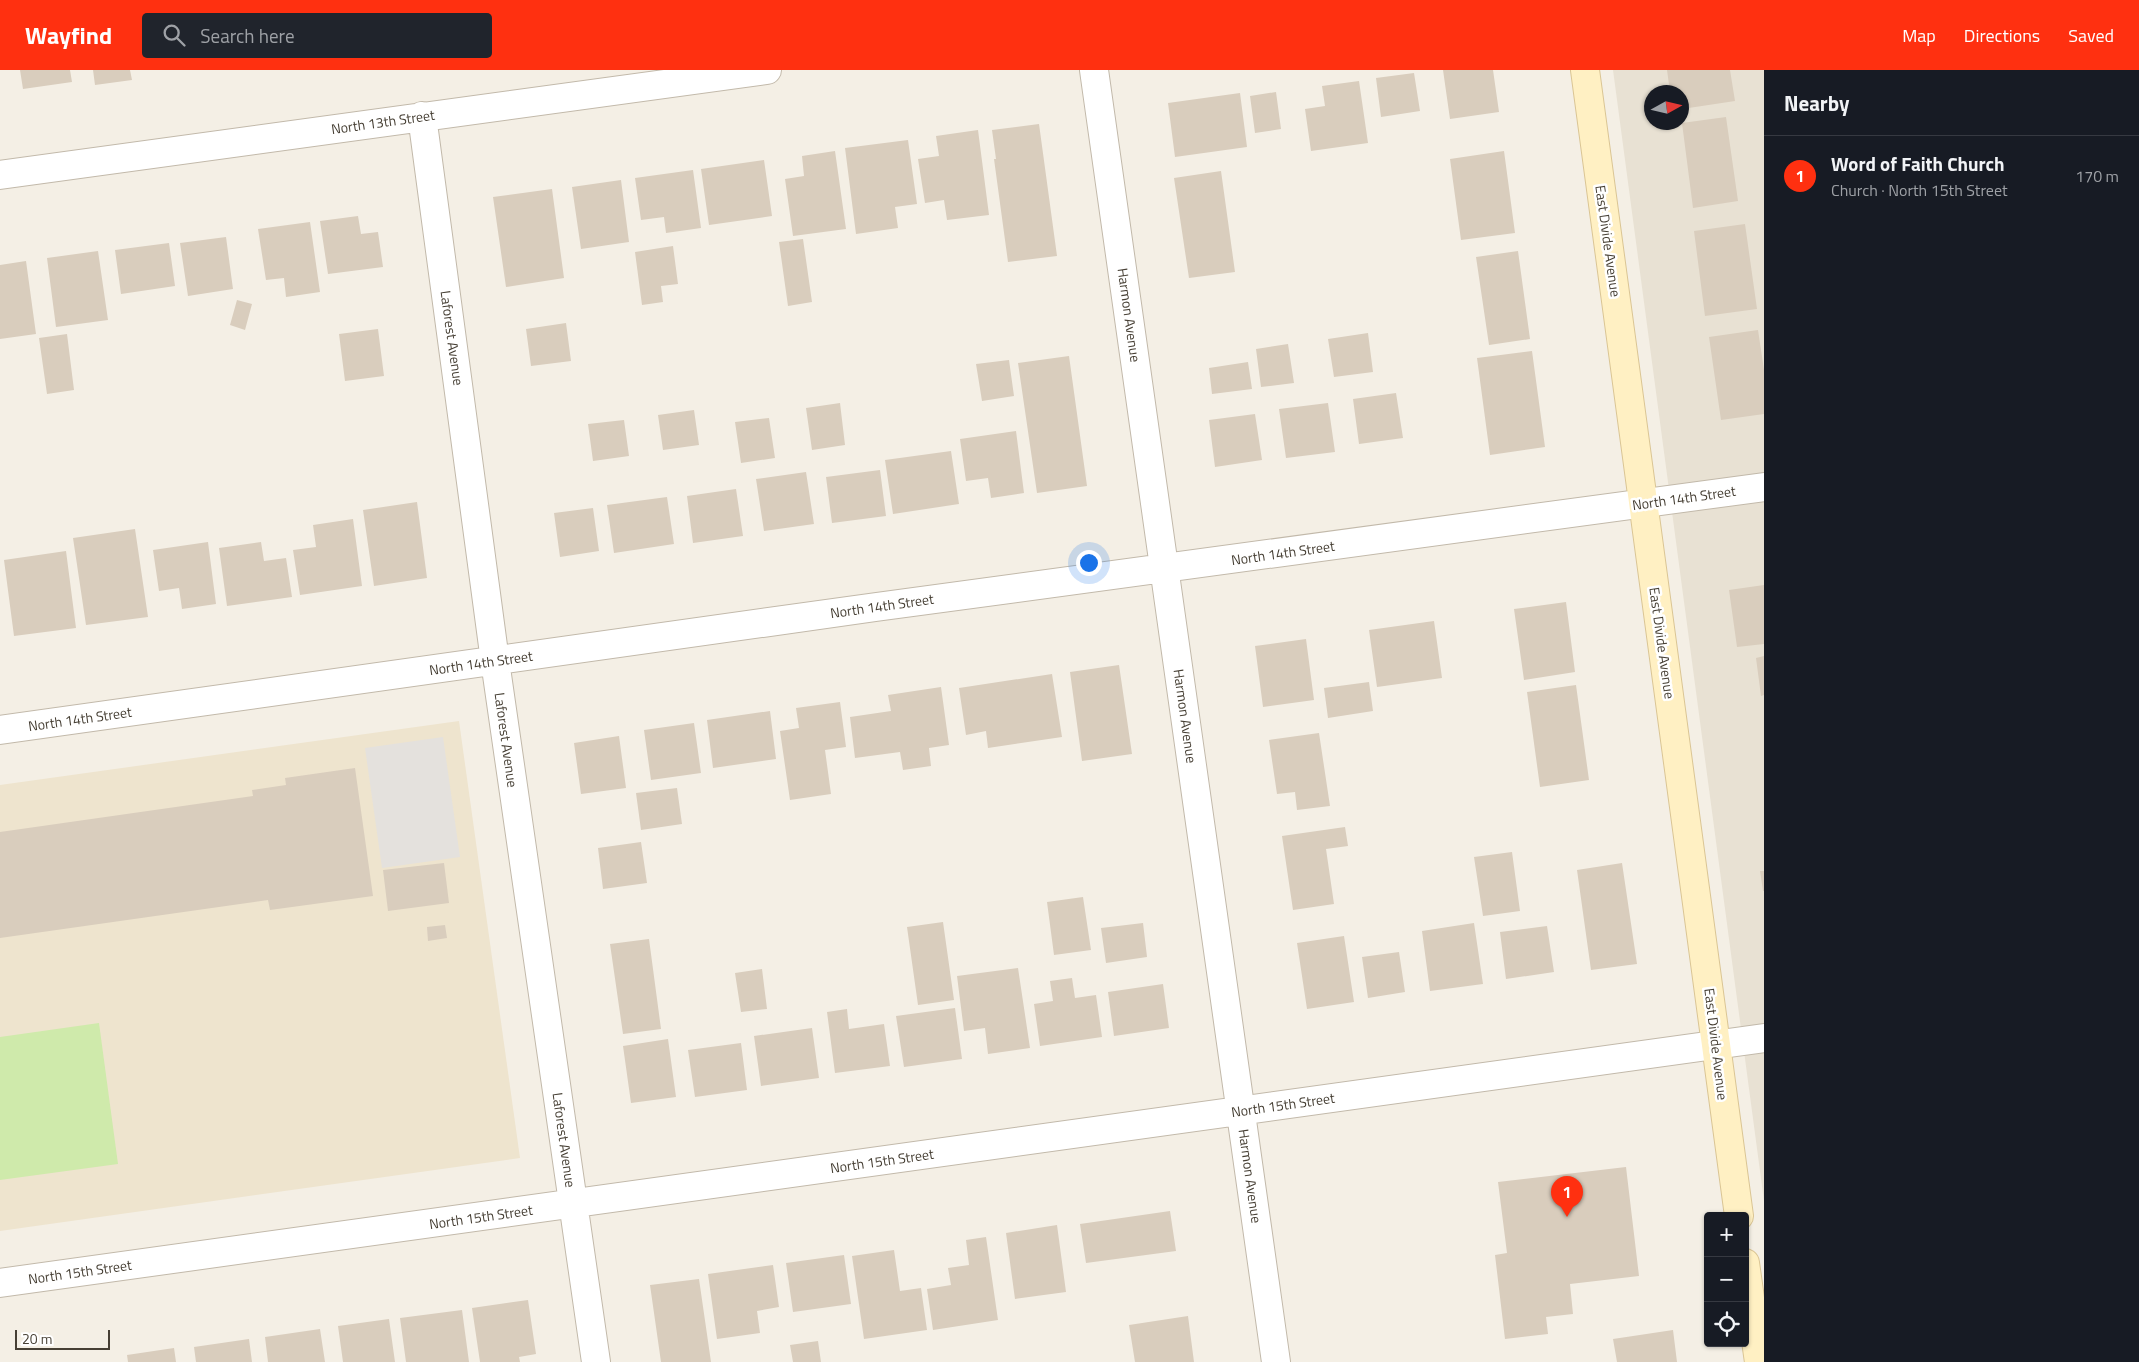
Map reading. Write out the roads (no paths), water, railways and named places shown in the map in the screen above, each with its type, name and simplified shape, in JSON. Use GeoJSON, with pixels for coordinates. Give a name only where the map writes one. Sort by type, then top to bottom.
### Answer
{"type":"FeatureCollection","features":[{"type":"Feature","properties":{"kind":"street","name":"North 13th Street"},"geometry":{"type":"LineString","coordinates":[[0,174],[767,70]]}},
{"type":"Feature","properties":{"kind":"street","name":"Harmon Avenue"},"geometry":{"type":"LineString","coordinates":[[1094,70],[1276,1362]]}},
{"type":"Feature","properties":{"kind":"street","name":"East Divide Avenue"},"geometry":{"type":"LineString","coordinates":[[1586,70],[1738,1212]]}},
{"type":"Feature","properties":{"kind":"street","name":"Laforest Avenue"},"geometry":{"type":"LineString","coordinates":[[422,116],[495,661],[596,1362]]}},
{"type":"Feature","properties":{"kind":"street","name":"North 14th Street"},"geometry":{"type":"LineString","coordinates":[[0,730],[876,607],[1764,487]]}},
{"type":"Feature","properties":{"kind":"street","name":"North 15th Street"},"geometry":{"type":"LineString","coordinates":[[0,1283],[1764,1038]]}},
{"type":"Feature","properties":{"kind":"street"},"geometry":{"type":"LineString","coordinates":[[1749,1292],[1759,1362]]}},
{"type":"Feature","properties":{"kind":"place","name":"Word of Faith Church"},"geometry":{"type":"Point","coordinates":[1567,1217]}}]}
